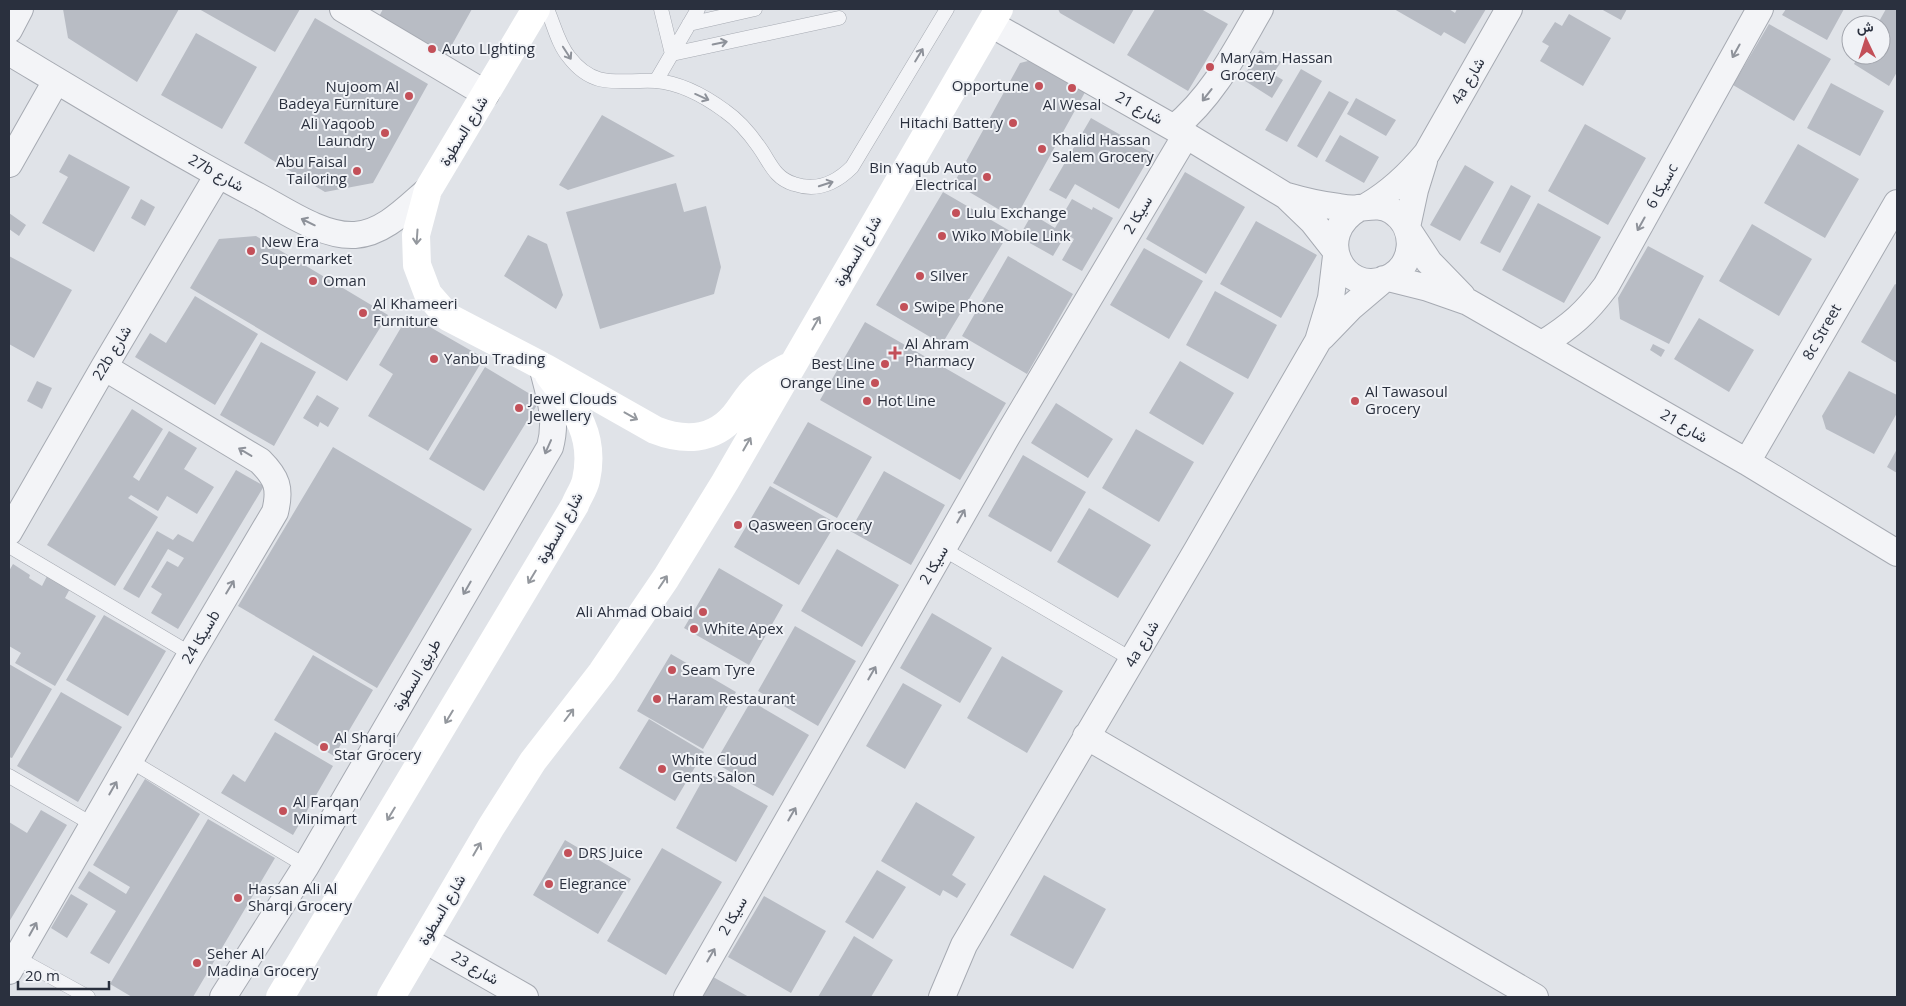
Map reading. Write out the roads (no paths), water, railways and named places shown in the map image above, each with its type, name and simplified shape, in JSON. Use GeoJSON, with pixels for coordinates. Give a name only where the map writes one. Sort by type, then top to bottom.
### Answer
{"type":"FeatureCollection","features":[{"type":"Feature","properties":{"kind":"main road","name":"شارع السطوة"},"geometry":{"type":"LineString","coordinates":[[280,997],[570,514],[585,482],[589,457],[586,432],[575,409],[542,366],[448,317],[428,294],[417,265],[416,235],[428,190],[536,9]]}},
{"type":"Feature","properties":{"kind":"main road","name":"شارع السطوة"},"geometry":{"type":"LineString","coordinates":[[391,997],[491,827],[534,761],[602,672],[666,578],[725,482],[995,16]]}},
{"type":"Feature","properties":{"kind":"main road"},"geometry":{"type":"LineString","coordinates":[[542,366],[655,430],[671,436],[688,438],[705,436],[720,429],[733,417],[755,389],[768,378],[792,365]]}},
{"type":"Feature","properties":{"kind":"street"},"geometry":{"type":"LineString","coordinates":[[9,30],[20,9]]}},
{"type":"Feature","properties":{"kind":"street","name":"سيكا 2"},"geometry":{"type":"LineString","coordinates":[[687,997],[1180,131],[1209,94],[1260,9]]}},
{"type":"Feature","properties":{"kind":"street","name":"4a شارع"},"geometry":{"type":"LineString","coordinates":[[1363,207],[1399,183],[1427,153],[1509,9]]}},
{"type":"Feature","properties":{"kind":"street","name":"سيكا 6c"},"geometry":{"type":"LineString","coordinates":[[1542,344],[1568,328],[1589,309],[1606,286],[1760,9]]}},
{"type":"Feature","properties":{"kind":"street"},"geometry":{"type":"LineString","coordinates":[[359,13],[486,94]]}},
{"type":"Feature","properties":{"kind":"street","name":"شارع 21"},"geometry":{"type":"LineString","coordinates":[[995,16],[1286,196],[1313,222],[1336,253]]}},
{"type":"Feature","properties":{"kind":"street","name":"27b شارع"},"geometry":{"type":"LineString","coordinates":[[9,52],[218,175],[332,233],[356,235],[379,228],[399,215],[428,190]]}},
{"type":"Feature","properties":{"kind":"street"},"geometry":{"type":"LineString","coordinates":[[9,164],[56,80]]}},
{"type":"Feature","properties":{"kind":"street","name":"4a شارع"},"geometry":{"type":"LineString","coordinates":[[1407,228],[1415,190],[1427,153]]}},
{"type":"Feature","properties":{"kind":"street","name":"22b شارع"},"geometry":{"type":"LineString","coordinates":[[9,532],[218,175]]}},
{"type":"Feature","properties":{"kind":"street","name":"شارع 21"},"geometry":{"type":"LineString","coordinates":[[1286,196],[1322,205],[1363,207]]}},
{"type":"Feature","properties":{"kind":"street","name":"8c Street"},"geometry":{"type":"LineString","coordinates":[[1747,462],[1897,202]]}},
{"type":"Feature","properties":{"kind":"street"},"geometry":{"type":"LineString","coordinates":[[1379,206],[1390,210],[1399,217],[1407,228],[1410,241],[1405,263],[1397,272],[1386,279],[1374,282],[1365,281],[1355,277],[1340,265],[1336,253],[1335,240],[1337,230],[1342,221],[1363,207],[1379,206]]}},
{"type":"Feature","properties":{"kind":"street","name":"شارع 21"},"geometry":{"type":"LineString","coordinates":[[1407,228],[1429,262],[1468,302]]}},
{"type":"Feature","properties":{"kind":"street","name":"4a شارع"},"geometry":{"type":"LineString","coordinates":[[1318,341],[1331,298],[1336,253]]}},
{"type":"Feature","properties":{"kind":"street","name":"شارع 21"},"geometry":{"type":"LineString","coordinates":[[1386,279],[1428,288],[1468,302],[1747,462],[1897,552]]}},
{"type":"Feature","properties":{"kind":"street","name":"4a شارع"},"geometry":{"type":"LineString","coordinates":[[942,997],[964,945],[1086,736],[1133,660],[1318,341],[1335,322],[1386,279]]}},
{"type":"Feature","properties":{"kind":"street","name":"طريق السطوة"},"geometry":{"type":"LineString","coordinates":[[224,997],[306,866],[550,447],[554,420],[542,366]]}},
{"type":"Feature","properties":{"kind":"street","name":"سيكا 24b"},"geometry":{"type":"LineString","coordinates":[[13,964],[190,654],[275,512],[279,498],[277,484],[270,471],[260,461],[104,367]]}},
{"type":"Feature","properties":{"kind":"street"},"geometry":{"type":"LineString","coordinates":[[1086,736],[1534,997]]}},
{"type":"Feature","properties":{"kind":"street","name":"شارع 23"},"geometry":{"type":"LineString","coordinates":[[425,940],[525,997]]}},
{"type":"Feature","properties":{"kind":"street","name":"4a شارع"},"geometry":{"type":"LineString","coordinates":[[922,997],[944,967],[964,945]]}},
{"type":"Feature","properties":{"kind":"lane"},"geometry":{"type":"LineString","coordinates":[[547,9],[568,56],[589,75],[602,80],[617,82],[656,81],[677,86],[709,100],[734,117],[759,147],[771,169],[781,178],[805,187],[819,187],[831,183],[843,176],[852,167],[947,9]]}},
{"type":"Feature","properties":{"kind":"lane"},"geometry":{"type":"LineString","coordinates":[[661,9],[672,54]]}},
{"type":"Feature","properties":{"kind":"lane"},"geometry":{"type":"LineString","coordinates":[[656,81],[697,9]]}},
{"type":"Feature","properties":{"kind":"lane"},"geometry":{"type":"LineString","coordinates":[[689,24],[755,9]]}},
{"type":"Feature","properties":{"kind":"lane"},"geometry":{"type":"LineString","coordinates":[[672,54],[839,18]]}},
{"type":"Feature","properties":{"kind":"lane"},"geometry":{"type":"LineString","coordinates":[[9,546],[190,654]]}},
{"type":"Feature","properties":{"kind":"lane"},"geometry":{"type":"LineString","coordinates":[[942,549],[1133,660]]}},
{"type":"Feature","properties":{"kind":"lane"},"geometry":{"type":"LineString","coordinates":[[129,760],[306,866]]}},
{"type":"Feature","properties":{"kind":"lane"},"geometry":{"type":"LineString","coordinates":[[9,776],[92,824]]}},
{"type":"Feature","properties":{"kind":"lane"},"geometry":{"type":"LineString","coordinates":[[13,964],[88,997]]}},
{"type":"Feature","properties":{"kind":"place","name":"Auto LIghting"},"geometry":{"type":"Point","coordinates":[432,49]}},
{"type":"Feature","properties":{"kind":"place","name":"Maryam Hassan Grocery"},"geometry":{"type":"Point","coordinates":[1210,67]}},
{"type":"Feature","properties":{"kind":"place","name":"Opportune"},"geometry":{"type":"Point","coordinates":[1039,86]}},
{"type":"Feature","properties":{"kind":"place","name":"Al Wesal"},"geometry":{"type":"Point","coordinates":[1072,88]}},
{"type":"Feature","properties":{"kind":"place","name":"Nujoom Al Badeya Furniture"},"geometry":{"type":"Point","coordinates":[409,96]}},
{"type":"Feature","properties":{"kind":"place","name":"Hitachi Battery"},"geometry":{"type":"Point","coordinates":[1013,123]}},
{"type":"Feature","properties":{"kind":"place","name":"Ali Yaqoob Laundry"},"geometry":{"type":"Point","coordinates":[385,133]}},
{"type":"Feature","properties":{"kind":"place","name":"Khalid Hassan Salem Grocery"},"geometry":{"type":"Point","coordinates":[1042,149]}},
{"type":"Feature","properties":{"kind":"place","name":"Abu Faisal Tailoring"},"geometry":{"type":"Point","coordinates":[357,171]}},
{"type":"Feature","properties":{"kind":"place","name":"Bin Yaqub Auto Electrical"},"geometry":{"type":"Point","coordinates":[987,177]}},
{"type":"Feature","properties":{"kind":"place","name":"Lulu Exchange"},"geometry":{"type":"Point","coordinates":[956,213]}},
{"type":"Feature","properties":{"kind":"place","name":"Wiko Mobile Link"},"geometry":{"type":"Point","coordinates":[942,236]}},
{"type":"Feature","properties":{"kind":"place","name":"New Era Supermarket"},"geometry":{"type":"Point","coordinates":[251,251]}},
{"type":"Feature","properties":{"kind":"place","name":"Silver"},"geometry":{"type":"Point","coordinates":[920,276]}},
{"type":"Feature","properties":{"kind":"place","name":"Oman"},"geometry":{"type":"Point","coordinates":[313,281]}},
{"type":"Feature","properties":{"kind":"place","name":"Swipe Phone"},"geometry":{"type":"Point","coordinates":[904,307]}},
{"type":"Feature","properties":{"kind":"place","name":"Al Khameeri Furniture"},"geometry":{"type":"Point","coordinates":[363,313]}},
{"type":"Feature","properties":{"kind":"place","name":"Al Ahram Pharmacy"},"geometry":{"type":"Point","coordinates":[895,353]}},
{"type":"Feature","properties":{"kind":"place","name":"Yanbu Trading"},"geometry":{"type":"Point","coordinates":[434,359]}},
{"type":"Feature","properties":{"kind":"place","name":"Best Line"},"geometry":{"type":"Point","coordinates":[885,364]}},
{"type":"Feature","properties":{"kind":"place","name":"Orange Line"},"geometry":{"type":"Point","coordinates":[875,383]}},
{"type":"Feature","properties":{"kind":"place","name":"Hot Line"},"geometry":{"type":"Point","coordinates":[867,401]}},
{"type":"Feature","properties":{"kind":"place","name":"Al Tawasoul Grocery"},"geometry":{"type":"Point","coordinates":[1355,401]}},
{"type":"Feature","properties":{"kind":"place","name":"Jewel Clouds Jewellery"},"geometry":{"type":"Point","coordinates":[519,408]}},
{"type":"Feature","properties":{"kind":"place","name":"Qasween Grocery"},"geometry":{"type":"Point","coordinates":[738,525]}},
{"type":"Feature","properties":{"kind":"place","name":"Ali Ahmad Obaid"},"geometry":{"type":"Point","coordinates":[703,612]}},
{"type":"Feature","properties":{"kind":"place","name":"White Apex"},"geometry":{"type":"Point","coordinates":[694,629]}},
{"type":"Feature","properties":{"kind":"place","name":"Seam Tyre"},"geometry":{"type":"Point","coordinates":[672,670]}},
{"type":"Feature","properties":{"kind":"place","name":"Haram Restaurant"},"geometry":{"type":"Point","coordinates":[657,699]}},
{"type":"Feature","properties":{"kind":"place","name":"Al Sharqi Star Grocery"},"geometry":{"type":"Point","coordinates":[324,747]}},
{"type":"Feature","properties":{"kind":"place","name":"White Cloud Gents Salon"},"geometry":{"type":"Point","coordinates":[662,769]}},
{"type":"Feature","properties":{"kind":"place","name":"Al Farqan Minimart"},"geometry":{"type":"Point","coordinates":[283,811]}},
{"type":"Feature","properties":{"kind":"place","name":"DRS Juice"},"geometry":{"type":"Point","coordinates":[568,853]}},
{"type":"Feature","properties":{"kind":"place","name":"Elegrance"},"geometry":{"type":"Point","coordinates":[549,884]}},
{"type":"Feature","properties":{"kind":"place","name":"Hassan Ali Al Sharqi Grocery"},"geometry":{"type":"Point","coordinates":[238,898]}},
{"type":"Feature","properties":{"kind":"place","name":"Seher Al Madina Grocery"},"geometry":{"type":"Point","coordinates":[197,963]}}]}
